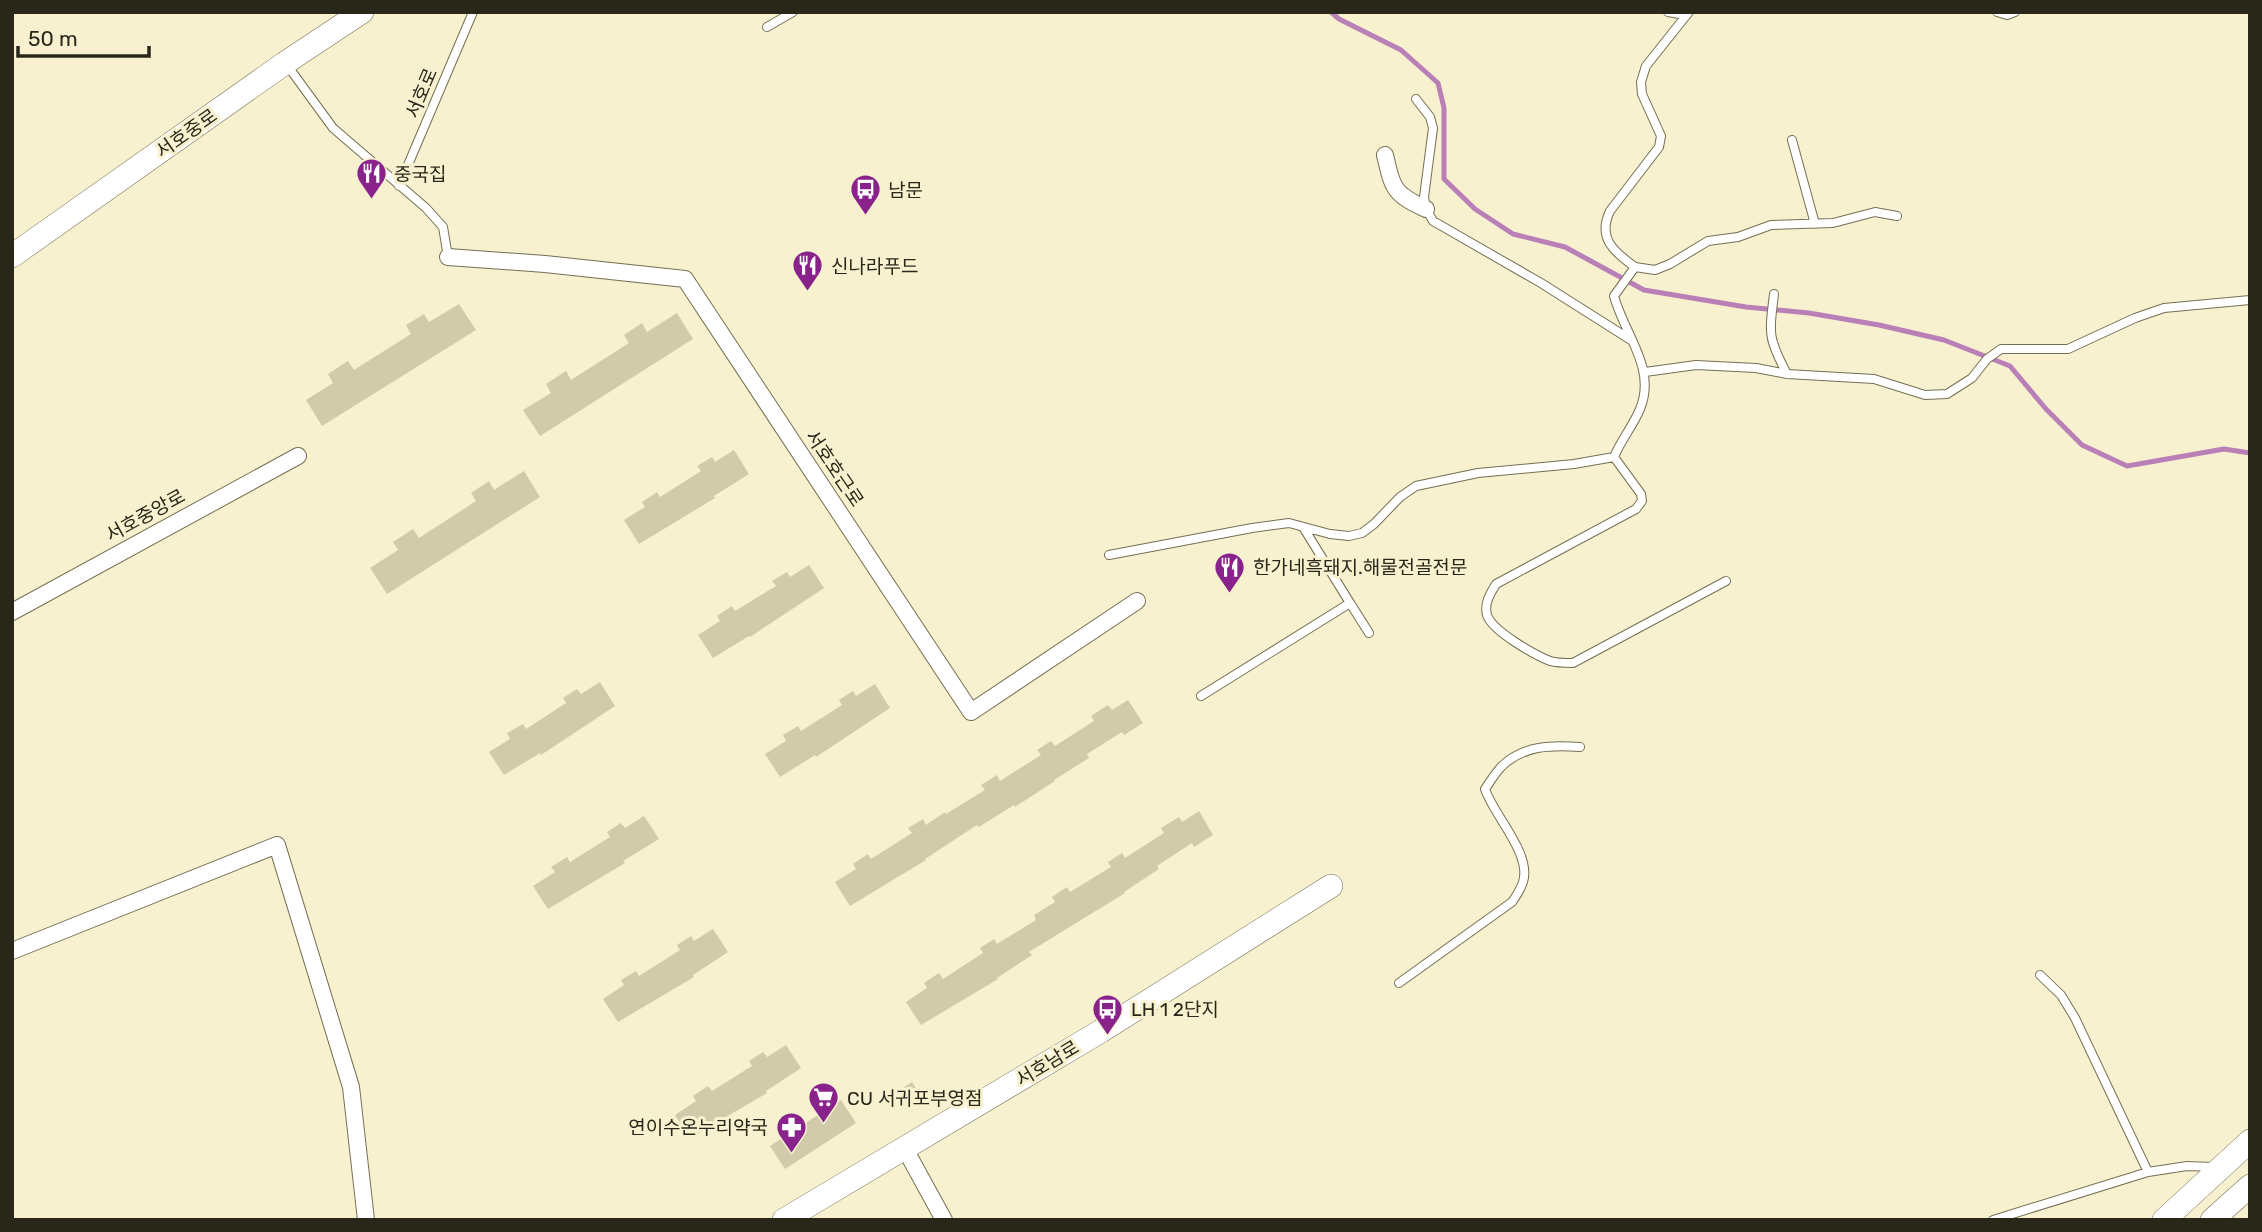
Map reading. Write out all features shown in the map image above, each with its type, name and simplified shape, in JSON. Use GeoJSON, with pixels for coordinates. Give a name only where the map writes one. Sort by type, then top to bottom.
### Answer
{"type":"FeatureCollection","features":[{"type":"Feature","properties":{"kind":"main road","name":"서호중로"},"geometry":{"type":"LineString","coordinates":[[12,256],[285,63],[362,12]]}},
{"type":"Feature","properties":{"kind":"main road","name":"서호남로"},"geometry":{"type":"LineString","coordinates":[[784,1220],[1101,1031],[1331,886]]}},
{"type":"Feature","properties":{"kind":"main road"},"geometry":{"type":"LineString","coordinates":[[2164,1220],[2250,1141]]}},
{"type":"Feature","properties":{"kind":"main road"},"geometry":{"type":"LineString","coordinates":[[2212,1220],[2250,1186]]}},
{"type":"Feature","properties":{"kind":"street"},"geometry":{"type":"LineString","coordinates":[[1385,155],[1390,179],[1401,197],[1426,209]]}},
{"type":"Feature","properties":{"kind":"street","name":"서호호근로"},"geometry":{"type":"LineString","coordinates":[[448,257],[685,279],[971,712],[1137,601]]}},
{"type":"Feature","properties":{"kind":"street","name":"서호중앙로"},"geometry":{"type":"LineString","coordinates":[[12,612],[298,456]]}},
{"type":"Feature","properties":{"kind":"street"},"geometry":{"type":"LineString","coordinates":[[12,951],[276,845],[351,1087],[366,1220]]}},
{"type":"Feature","properties":{"kind":"street"},"geometry":{"type":"LineString","coordinates":[[904,1147],[944,1220]]}},
{"type":"Feature","properties":{"kind":"lane","name":"서호로"},"geometry":{"type":"LineString","coordinates":[[399,187],[473,12]]}},
{"type":"Feature","properties":{"kind":"lane"},"geometry":{"type":"LineString","coordinates":[[766,27],[793,12]]}},
{"type":"Feature","properties":{"kind":"lane"},"geometry":{"type":"LineString","coordinates":[[1668,12],[1687,14]]}},
{"type":"Feature","properties":{"kind":"lane"},"geometry":{"type":"LineString","coordinates":[[1997,12],[2007,15],[2015,12]]}},
{"type":"Feature","properties":{"kind":"lane"},"geometry":{"type":"LineString","coordinates":[[1687,14],[1646,66],[1641,82],[1642,94],[1661,136],[1659,147],[1610,211],[1604,223],[1606,236],[1619,256],[1634,269],[1655,270],[1708,241],[1738,237],[1771,225],[1833,223],[1875,212],[1897,216]]}},
{"type":"Feature","properties":{"kind":"lane"},"geometry":{"type":"LineString","coordinates":[[285,63],[333,128],[426,208],[443,226],[448,257]]}},
{"type":"Feature","properties":{"kind":"lane"},"geometry":{"type":"LineString","coordinates":[[1416,99],[1430,117],[1433,128],[1424,197],[1426,209],[1433,221],[1541,283],[1633,342]]}},
{"type":"Feature","properties":{"kind":"lane"},"geometry":{"type":"LineString","coordinates":[[1792,140],[1815,224]]}},
{"type":"Feature","properties":{"kind":"lane"},"geometry":{"type":"LineString","coordinates":[[1614,457],[1641,407],[1646,389],[1645,372],[1618,313],[1614,296],[1634,269]]}},
{"type":"Feature","properties":{"kind":"lane"},"geometry":{"type":"LineString","coordinates":[[1774,294],[1771,321],[1773,347],[1787,374]]}},
{"type":"Feature","properties":{"kind":"lane"},"geometry":{"type":"LineString","coordinates":[[1645,372],[1696,365],[1756,368],[1787,374],[1874,379],[1925,396],[1947,394],[1972,379],[1987,359],[2001,349],[2068,349],[2134,318],[2164,308],[2250,300]]}},
{"type":"Feature","properties":{"kind":"lane"},"geometry":{"type":"LineString","coordinates":[[1109,555],[1273,524],[1289,523],[1349,537],[1362,533],[1374,524],[1400,497],[1416,486],[1478,473],[1574,464],[1614,457]]}},
{"type":"Feature","properties":{"kind":"lane"},"geometry":{"type":"LineString","coordinates":[[1614,457],[1641,495],[1642,501],[1636,509],[1496,584],[1486,603],[1486,613],[1499,632],[1549,661],[1573,663],[1726,581]]}},
{"type":"Feature","properties":{"kind":"lane"},"geometry":{"type":"LineString","coordinates":[[1303,527],[1369,633]]}},
{"type":"Feature","properties":{"kind":"lane"},"geometry":{"type":"LineString","coordinates":[[1201,696],[1350,603]]}},
{"type":"Feature","properties":{"kind":"lane"},"geometry":{"type":"LineString","coordinates":[[1399,982],[1505,908],[1512,902],[1523,882],[1525,869],[1521,855],[1489,801],[1485,789],[1502,766],[1528,750],[1551,744],[1580,747]]}},
{"type":"Feature","properties":{"kind":"lane"},"geometry":{"type":"LineString","coordinates":[[2040,975],[2061,995],[2075,1018],[2148,1172]]}},
{"type":"Feature","properties":{"kind":"lane"},"geometry":{"type":"LineString","coordinates":[[1993,1220],[2148,1172],[2187,1166],[2221,1168]]}},
{"type":"Feature","properties":{"kind":"building"},"geometry":{"type":"Polygon","coordinates":[[[459,304],[476,330],[322,426],[306,400],[333,383],[328,374],[348,361],[354,370],[411,334],[406,325],[424,314],[429,322],[459,304]]]}},
{"type":"Feature","properties":{"kind":"building"},"geometry":{"type":"Polygon","coordinates":[[[677,313],[693,339],[540,436],[523,410],[551,393],[546,384],[566,371],[571,380],[629,343],[624,335],[642,323],[647,332],[677,313]]]}},
{"type":"Feature","properties":{"kind":"building"},"geometry":{"type":"Polygon","coordinates":[[[734,450],[749,474],[639,544],[624,520],[645,507],[642,502],[657,492],[660,497],[701,471],[697,466],[712,457],[715,462],[734,450]]]}},
{"type":"Feature","properties":{"kind":"building"},"geometry":{"type":"Polygon","coordinates":[[[524,471],[540,497],[387,594],[370,568],[398,550],[393,542],[413,529],[419,538],[476,501],[471,493],[489,481],[494,490],[524,471]]]}},
{"type":"Feature","properties":{"kind":"building"},"geometry":{"type":"Polygon","coordinates":[[[809,565],[824,588],[713,658],[698,635],[720,621],[717,616],[732,606],[735,611],[776,586],[772,581],[787,572],[790,577],[809,565]]]}},
{"type":"Feature","properties":{"kind":"building"},"geometry":{"type":"Polygon","coordinates":[[[600,682],[615,706],[541,755],[540,753],[504,775],[489,752],[510,739],[507,733],[523,724],[526,729],[566,703],[563,698],[577,689],[581,694],[600,682]]]}},
{"type":"Feature","properties":{"kind":"building"},"geometry":{"type":"Polygon","coordinates":[[[875,684],[890,708],[816,757],[815,755],[780,777],[765,754],[786,741],[783,735],[798,726],[801,731],[842,705],[839,700],[853,691],[856,696],[875,684]]]}},
{"type":"Feature","properties":{"kind":"building"},"geometry":{"type":"Polygon","coordinates":[[[1128,700],[1143,723],[1124,735],[1122,732],[1087,754],[1089,758],[1015,807],[1014,805],[979,827],[977,825],[850,906],[835,882],[856,869],[853,864],[868,854],[871,859],[912,833],[908,828],[923,819],[926,825],[985,790],[981,785],[997,775],[1000,781],[1041,755],[1037,750],[1051,741],[1055,746],[1094,721],[1091,716],[1108,705],[1112,710],[1128,700]]]}},
{"type":"Feature","properties":{"kind":"building"},"geometry":{"type":"Polygon","coordinates":[[[1199,811],[1213,835],[1194,847],[1192,843],[1157,866],[1159,869],[1125,893],[1029,952],[1032,955],[998,979],[921,1025],[906,1002],[927,988],[924,983],[939,973],[943,979],[983,953],[980,948],[994,939],[997,944],[1036,920],[1034,915],[1055,902],[1052,897],[1067,887],[1070,892],[1111,867],[1108,862],[1122,853],[1125,858],[1164,833],[1161,828],[1179,817],[1182,822],[1199,811]]]}},
{"type":"Feature","properties":{"kind":"building"},"geometry":{"type":"Polygon","coordinates":[[[644,816],[659,839],[623,861],[625,863],[548,909],[533,886],[555,872],[551,867],[567,857],[570,862],[610,837],[607,832],[621,823],[625,828],[644,816]]]}},
{"type":"Feature","properties":{"kind":"building"},"geometry":{"type":"Polygon","coordinates":[[[713,929],[728,952],[693,975],[694,977],[618,1022],[603,999],[624,985],[621,980],[636,971],[639,976],[680,950],[677,945],[691,936],[694,941],[713,929]]]}},
{"type":"Feature","properties":{"kind":"building"},"geometry":{"type":"Polygon","coordinates":[[[786,1045],[801,1068],[766,1091],[767,1093],[690,1138],[675,1115],[696,1101],[693,1096],[708,1086],[712,1091],[752,1066],[749,1061],[763,1052],[767,1057],[786,1045]]]}},
{"type":"Feature","properties":{"kind":"building"},"geometry":{"type":"Polygon","coordinates":[[[912,1082],[919,1093],[900,1105],[894,1094],[912,1082]]]}},
{"type":"Feature","properties":{"kind":"building"},"geometry":{"type":"Polygon","coordinates":[[[841,1100],[856,1123],[785,1169],[770,1146],[841,1100]]]}},
{"type":"Feature","properties":{"kind":"waterway"},"geometry":{"type":"LineString","coordinates":[[1331,12],[1339,19],[1401,50],[1438,83],[1444,108],[1444,179],[1475,209],[1513,234],[1565,247],[1644,290],[1746,307],[1809,313],[1944,340],[2010,366],[2046,409],[2082,445],[2127,466],[2224,449],[2250,453]]}},
{"type":"Feature","properties":{"kind":"place","name":"중국집"},"geometry":{"type":"Point","coordinates":[371,201]}},
{"type":"Feature","properties":{"kind":"place","name":"남문"},"geometry":{"type":"Point","coordinates":[865,217]}},
{"type":"Feature","properties":{"kind":"place","name":"신나라푸드"},"geometry":{"type":"Point","coordinates":[808,293]}},
{"type":"Feature","properties":{"kind":"place","name":"한가네흑돼지.해물전골전문"},"geometry":{"type":"Point","coordinates":[1230,594]}},
{"type":"Feature","properties":{"kind":"place","name":"LH 1 2단지"},"geometry":{"type":"Point","coordinates":[1108,1036]}},
{"type":"Feature","properties":{"kind":"place","name":"CU 서귀포부영점"},"geometry":{"type":"Point","coordinates":[824,1125]}},
{"type":"Feature","properties":{"kind":"place","name":"연이수온누리약국"},"geometry":{"type":"Point","coordinates":[791,1154]}}]}
